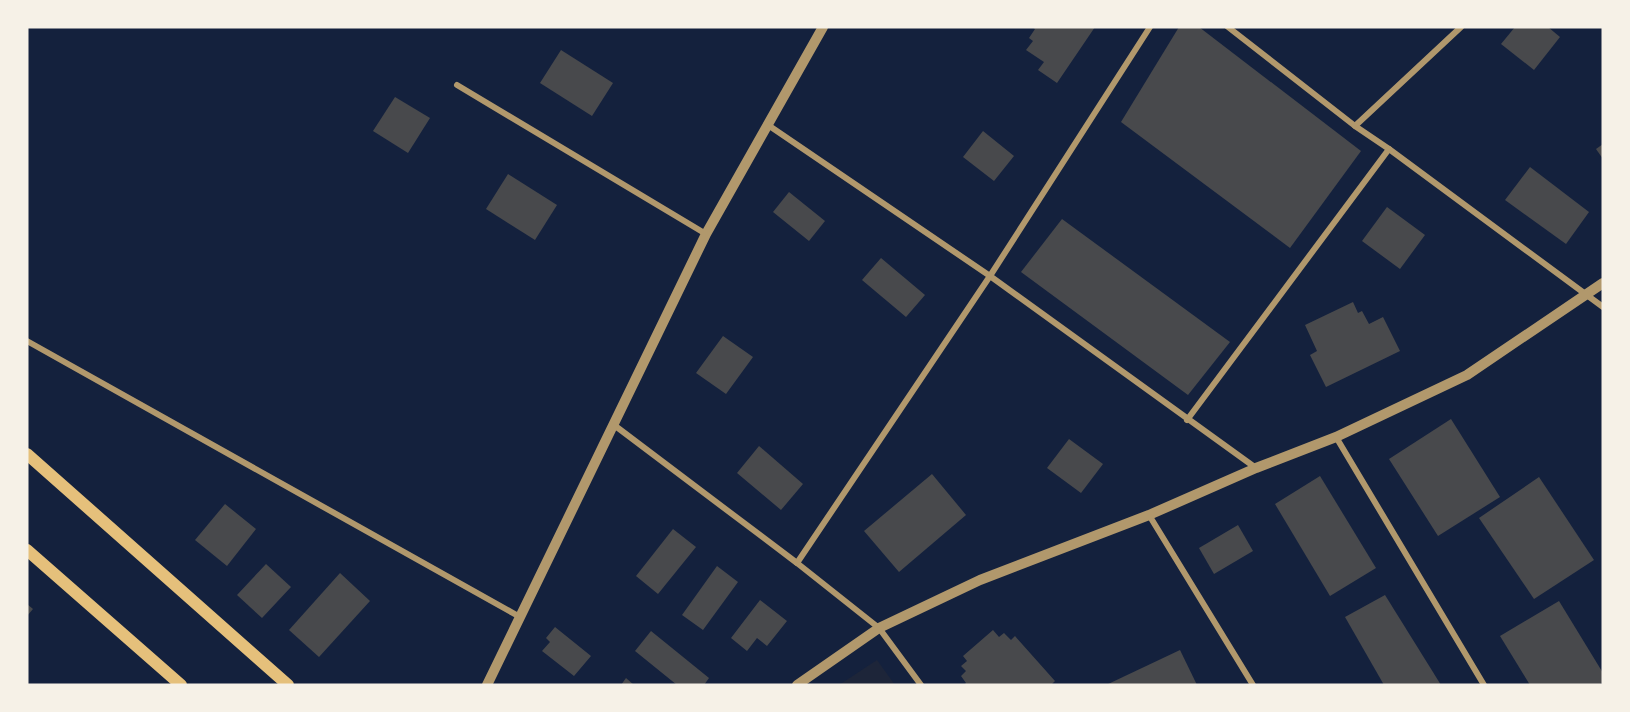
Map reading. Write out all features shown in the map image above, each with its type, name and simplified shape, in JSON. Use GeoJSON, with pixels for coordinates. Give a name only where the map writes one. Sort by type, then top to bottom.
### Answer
{"type":"FeatureCollection","features":[{"type":"Feature","properties":{"kind":"main road"},"geometry":{"type":"LineString","coordinates":[[27,454],[288,685]]}},
{"type":"Feature","properties":{"kind":"main road"},"geometry":{"type":"LineString","coordinates":[[27,550],[181,685]]}},
{"type":"Feature","properties":{"kind":"street"},"geometry":{"type":"LineString","coordinates":[[487,685],[706,234],[823,27]]}},
{"type":"Feature","properties":{"kind":"street"},"geometry":{"type":"LineString","coordinates":[[797,563],[990,276],[1150,27]]}},
{"type":"Feature","properties":{"kind":"street"},"geometry":{"type":"LineString","coordinates":[[1228,27],[1354,126],[1389,149],[1603,307]]}},
{"type":"Feature","properties":{"kind":"street"},"geometry":{"type":"LineString","coordinates":[[1354,126],[1461,27]]}},
{"type":"Feature","properties":{"kind":"street"},"geometry":{"type":"LineString","coordinates":[[457,85],[706,234]]}},
{"type":"Feature","properties":{"kind":"street"},"geometry":{"type":"LineString","coordinates":[[767,124],[990,276],[1256,468]]}},
{"type":"Feature","properties":{"kind":"street"},"geometry":{"type":"LineString","coordinates":[[1187,420],[1389,149]]}},
{"type":"Feature","properties":{"kind":"street"},"geometry":{"type":"LineString","coordinates":[[797,685],[879,628],[980,580],[1149,514],[1336,436],[1467,375],[1603,283]]}},
{"type":"Feature","properties":{"kind":"street"},"geometry":{"type":"LineString","coordinates":[[27,341],[520,617]]}},
{"type":"Feature","properties":{"kind":"street"},"geometry":{"type":"LineString","coordinates":[[614,425],[879,628],[921,685]]}},
{"type":"Feature","properties":{"kind":"street"},"geometry":{"type":"LineString","coordinates":[[1336,436],[1484,685]]}},
{"type":"Feature","properties":{"kind":"street"},"geometry":{"type":"LineString","coordinates":[[1149,514],[1253,685]]}},
{"type":"Feature","properties":{"kind":"shaded area"},"geometry":{"type":"Polygon","coordinates":[[[877,660],[895,685],[839,685],[877,660]]]}},
{"type":"Feature","properties":{"kind":"building"},"geometry":{"type":"Polygon","coordinates":[[[1032,27],[1095,27],[1057,83],[1038,70],[1044,62],[1026,50],[1033,41],[1029,38],[1035,29],[1032,27]]]}},
{"type":"Feature","properties":{"kind":"building"},"geometry":{"type":"Polygon","coordinates":[[[1179,27],[1199,27],[1361,151],[1290,248],[1121,122],[1179,27]]]}},
{"type":"Feature","properties":{"kind":"building"},"geometry":{"type":"Polygon","coordinates":[[[1515,27],[1548,27],[1560,37],[1534,70],[1501,44],[1515,27]]]}},
{"type":"Feature","properties":{"kind":"building"},"geometry":{"type":"Polygon","coordinates":[[[561,50],[613,83],[592,116],[540,83],[561,50]]]}},
{"type":"Feature","properties":{"kind":"building"},"geometry":{"type":"Polygon","coordinates":[[[395,97],[430,118],[408,153],[373,131],[395,97]]]}},
{"type":"Feature","properties":{"kind":"building"},"geometry":{"type":"Polygon","coordinates":[[[983,131],[1014,156],[994,181],[963,157],[983,131]]]}},
{"type":"Feature","properties":{"kind":"building"},"geometry":{"type":"Polygon","coordinates":[[[1603,144],[1603,159],[1596,149],[1603,144]]]}},
{"type":"Feature","properties":{"kind":"building"},"geometry":{"type":"Polygon","coordinates":[[[1530,167],[1589,212],[1566,244],[1505,200],[1530,167]]]}},
{"type":"Feature","properties":{"kind":"building"},"geometry":{"type":"Polygon","coordinates":[[[508,174],[557,205],[535,240],[486,209],[508,174]]]}},
{"type":"Feature","properties":{"kind":"building"},"geometry":{"type":"Polygon","coordinates":[[[789,192],[825,221],[809,241],[773,212],[789,192]]]}},
{"type":"Feature","properties":{"kind":"building"},"geometry":{"type":"Polygon","coordinates":[[[1387,207],[1425,235],[1400,269],[1362,241],[1387,207]]]}},
{"type":"Feature","properties":{"kind":"building"},"geometry":{"type":"Polygon","coordinates":[[[1062,219],[1230,342],[1188,395],[1021,272],[1062,219]]]}},
{"type":"Feature","properties":{"kind":"building"},"geometry":{"type":"Polygon","coordinates":[[[881,258],[925,295],[906,317],[862,280],[881,258]]]}},
{"type":"Feature","properties":{"kind":"building"},"geometry":{"type":"Polygon","coordinates":[[[1353,302],[1358,313],[1362,311],[1369,324],[1383,317],[1400,351],[1326,387],[1310,355],[1317,351],[1305,325],[1353,302]]]}},
{"type":"Feature","properties":{"kind":"building"},"geometry":{"type":"Polygon","coordinates":[[[723,336],[753,357],[726,394],[696,373],[723,336]]]}},
{"type":"Feature","properties":{"kind":"building"},"geometry":{"type":"Polygon","coordinates":[[[1451,419],[1500,497],[1438,536],[1389,459],[1451,419]]]}},
{"type":"Feature","properties":{"kind":"building"},"geometry":{"type":"Polygon","coordinates":[[[1069,439],[1103,464],[1081,493],[1047,468],[1069,439]]]}},
{"type":"Feature","properties":{"kind":"building"},"geometry":{"type":"Polygon","coordinates":[[[759,446],[803,484],[781,510],[737,473],[759,446]]]}},
{"type":"Feature","properties":{"kind":"building"},"geometry":{"type":"Polygon","coordinates":[[[932,474],[966,515],[899,572],[864,531],[932,474]]]}},
{"type":"Feature","properties":{"kind":"building"},"geometry":{"type":"Polygon","coordinates":[[[1320,476],[1376,568],[1330,596],[1275,504],[1320,476]]]}},
{"type":"Feature","properties":{"kind":"building"},"geometry":{"type":"Polygon","coordinates":[[[1539,477],[1594,560],[1534,599],[1479,518],[1539,477]]]}},
{"type":"Feature","properties":{"kind":"building"},"geometry":{"type":"Polygon","coordinates":[[[225,504],[256,529],[227,566],[195,540],[225,504]]]}},
{"type":"Feature","properties":{"kind":"building"},"geometry":{"type":"Polygon","coordinates":[[[1238,525],[1253,551],[1214,574],[1199,548],[1238,525]]]}},
{"type":"Feature","properties":{"kind":"building"},"geometry":{"type":"Polygon","coordinates":[[[673,529],[696,547],[658,594],[636,576],[673,529]]]}},
{"type":"Feature","properties":{"kind":"building"},"geometry":{"type":"Polygon","coordinates":[[[266,564],[291,587],[262,618],[237,595],[266,564]]]}},
{"type":"Feature","properties":{"kind":"building"},"geometry":{"type":"Polygon","coordinates":[[[717,566],[738,582],[703,630],[682,615],[717,566]]]}},
{"type":"Feature","properties":{"kind":"building"},"geometry":{"type":"Polygon","coordinates":[[[340,573],[370,601],[319,657],[289,630],[340,573]]]}},
{"type":"Feature","properties":{"kind":"building"},"geometry":{"type":"Polygon","coordinates":[[[1385,595],[1441,685],[1384,685],[1345,617],[1385,595]]]}},
{"type":"Feature","properties":{"kind":"building"},"geometry":{"type":"Polygon","coordinates":[[[760,600],[787,621],[767,646],[757,638],[747,651],[731,638],[760,600]]]}},
{"type":"Feature","properties":{"kind":"building"},"geometry":{"type":"Polygon","coordinates":[[[1559,601],[1603,673],[1603,682],[1599,685],[1530,685],[1500,636],[1559,601]]]}},
{"type":"Feature","properties":{"kind":"building"},"geometry":{"type":"Polygon","coordinates":[[[27,604],[33,609],[27,616],[27,604]]]}},
{"type":"Feature","properties":{"kind":"building"},"geometry":{"type":"Polygon","coordinates":[[[555,627],[591,656],[574,676],[542,651],[550,642],[546,638],[555,627]]]}},
{"type":"Feature","properties":{"kind":"building"},"geometry":{"type":"Polygon","coordinates":[[[993,630],[999,637],[1004,633],[1011,640],[1015,636],[1055,681],[1051,685],[964,685],[966,683],[961,676],[966,671],[961,666],[967,661],[963,656],[993,630]]]}},
{"type":"Feature","properties":{"kind":"building"},"geometry":{"type":"Polygon","coordinates":[[[651,631],[709,678],[704,685],[677,685],[635,651],[651,631]]]}},
{"type":"Feature","properties":{"kind":"building"},"geometry":{"type":"Polygon","coordinates":[[[1180,650],[1197,685],[1106,685],[1180,650]]]}},
{"type":"Feature","properties":{"kind":"building"},"geometry":{"type":"Polygon","coordinates":[[[626,678],[634,685],[621,685],[626,678]]]}}]}
